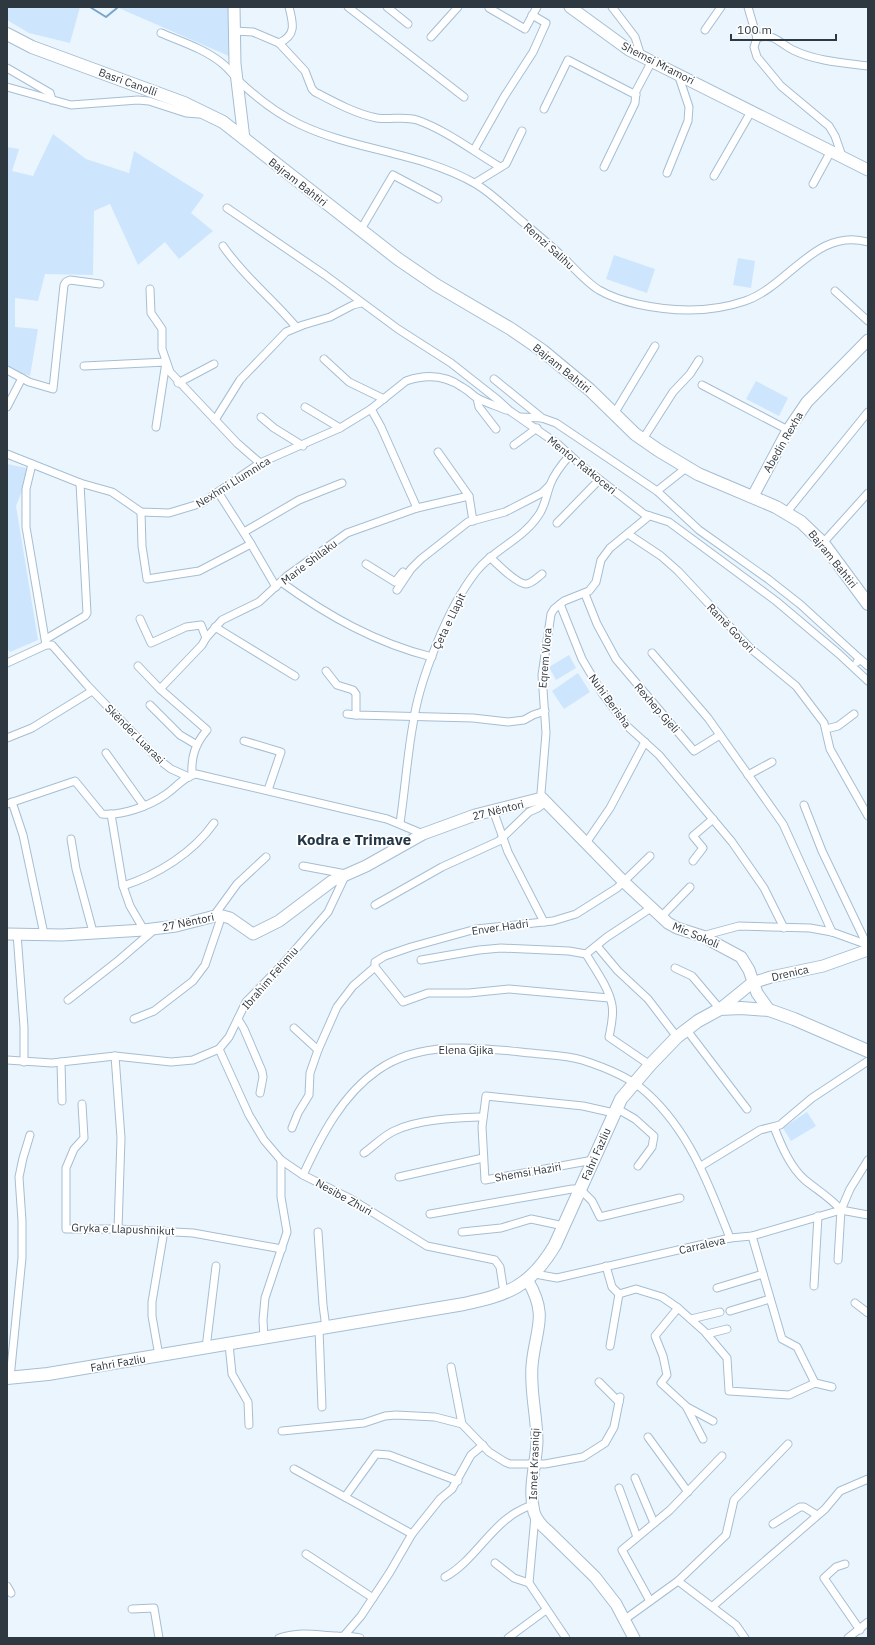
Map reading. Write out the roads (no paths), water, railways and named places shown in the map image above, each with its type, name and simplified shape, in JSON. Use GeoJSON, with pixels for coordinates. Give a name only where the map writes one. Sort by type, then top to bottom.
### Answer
{"type":"FeatureCollection","features":[{"type":"Feature","properties":{"kind":"main road","name":"Basri Canolli"},"geometry":{"type":"LineString","coordinates":[[7,34],[32,47],[202,111],[223,122],[244,139]]}},
{"type":"Feature","properties":{"kind":"main road","name":"Bajram Bahtiri"},"geometry":{"type":"LineString","coordinates":[[244,139],[360,231],[436,286],[511,329],[543,351],[590,390],[614,414],[643,439],[686,468],[753,496],[786,512],[807,527],[823,543],[868,604]]}},
{"type":"Feature","properties":{"kind":"main road","name":"Fahri Fazliu"},"geometry":{"type":"LineString","coordinates":[[8,1378],[48,1374],[159,1356],[464,1304],[504,1293],[532,1277],[556,1246],[615,1110],[634,1082],[686,1029],[720,1009],[741,1008],[769,1010],[794,1019],[868,1051]]}},
{"type":"Feature","properties":{"kind":"street"},"geometry":{"type":"LineString","coordinates":[[234,7],[237,79],[244,139]]}},
{"type":"Feature","properties":{"kind":"street"},"geometry":{"type":"LineString","coordinates":[[279,43],[288,38],[292,31],[289,7]]}},
{"type":"Feature","properties":{"kind":"street"},"geometry":{"type":"LineString","coordinates":[[348,7],[464,97]]}},
{"type":"Feature","properties":{"kind":"street"},"geometry":{"type":"LineString","coordinates":[[387,7],[408,24]]}},
{"type":"Feature","properties":{"kind":"street"},"geometry":{"type":"LineString","coordinates":[[431,37],[458,7]]}},
{"type":"Feature","properties":{"kind":"street"},"geometry":{"type":"LineString","coordinates":[[489,8],[525,29],[537,7]]}},
{"type":"Feature","properties":{"kind":"street","name":"Shemsi Mramori"},"geometry":{"type":"LineString","coordinates":[[570,7],[603,32],[641,56],[752,110],[868,170]]}},
{"type":"Feature","properties":{"kind":"street"},"geometry":{"type":"LineString","coordinates":[[612,7],[635,37],[641,56]]}},
{"type":"Feature","properties":{"kind":"street"},"geometry":{"type":"LineString","coordinates":[[705,30],[721,7]]}},
{"type":"Feature","properties":{"kind":"street"},"geometry":{"type":"LineString","coordinates":[[748,7],[757,38],[754,47],[758,57],[781,86],[829,126],[836,136],[842,156]]}},
{"type":"Feature","properties":{"kind":"street"},"geometry":{"type":"LineString","coordinates":[[474,150],[504,97],[530,57],[546,23],[532,15]]}},
{"type":"Feature","properties":{"kind":"street"},"geometry":{"type":"LineString","coordinates":[[234,31],[253,32],[279,43],[305,71],[312,89],[315,92],[371,116],[396,119],[406,118],[419,121],[474,150],[500,167]]}},
{"type":"Feature","properties":{"kind":"street","name":"Remzi Salihu"},"geometry":{"type":"LineString","coordinates":[[161,33],[199,49],[223,64],[253,94],[302,125],[332,136],[424,161],[475,183],[527,226],[597,289],[619,299],[655,308],[682,310],[705,310],[745,301],[768,290],[810,255],[827,244],[843,239],[858,239],[868,242]]}},
{"type":"Feature","properties":{"kind":"street"},"geometry":{"type":"LineString","coordinates":[[757,38],[763,36],[775,38],[791,50],[812,57],[868,66]]}},
{"type":"Feature","properties":{"kind":"street"},"geometry":{"type":"LineString","coordinates":[[544,109],[568,60],[636,95]]}},
{"type":"Feature","properties":{"kind":"street"},"geometry":{"type":"LineString","coordinates":[[604,167],[635,103],[636,95],[652,62]]}},
{"type":"Feature","properties":{"kind":"street"},"geometry":{"type":"LineString","coordinates":[[7,68],[50,93],[52,100]]}},
{"type":"Feature","properties":{"kind":"street"},"geometry":{"type":"LineString","coordinates":[[667,173],[688,121],[689,107],[678,74]]}},
{"type":"Feature","properties":{"kind":"street"},"geometry":{"type":"LineString","coordinates":[[7,87],[71,105],[138,100],[149,101],[192,114],[199,114],[202,111]]}},
{"type":"Feature","properties":{"kind":"street"},"geometry":{"type":"LineString","coordinates":[[714,176],[752,110]]}},
{"type":"Feature","properties":{"kind":"street"},"geometry":{"type":"LineString","coordinates":[[475,183],[508,162],[522,131]]}},
{"type":"Feature","properties":{"kind":"street"},"geometry":{"type":"LineString","coordinates":[[813,184],[830,151]]}},
{"type":"Feature","properties":{"kind":"street"},"geometry":{"type":"LineString","coordinates":[[360,231],[394,174],[438,198]]}},
{"type":"Feature","properties":{"kind":"street","name":"Mentor Ratkoceri"},"geometry":{"type":"LineString","coordinates":[[227,208],[292,252],[361,304],[451,363],[510,411],[537,428],[599,480],[640,511],[649,516],[669,522],[776,601],[853,666],[868,681]]}},
{"type":"Feature","properties":{"kind":"street"},"geometry":{"type":"LineString","coordinates":[[223,246],[241,271],[274,302],[296,327]]}},
{"type":"Feature","properties":{"kind":"street"},"geometry":{"type":"LineString","coordinates":[[7,370],[22,378],[53,389],[64,285],[70,280],[100,284]]}},
{"type":"Feature","properties":{"kind":"street"},"geometry":{"type":"LineString","coordinates":[[150,289],[151,313],[162,329],[161,343],[170,372],[178,383],[246,453],[260,463]]}},
{"type":"Feature","properties":{"kind":"street"},"geometry":{"type":"LineString","coordinates":[[835,291],[868,322]]}},
{"type":"Feature","properties":{"kind":"street"},"geometry":{"type":"LineString","coordinates":[[215,420],[240,380],[286,332],[296,327],[330,317],[353,305],[361,304]]}},
{"type":"Feature","properties":{"kind":"street","name":"Abedin Rexha"},"geometry":{"type":"LineString","coordinates":[[753,496],[788,430],[807,402],[868,340]]}},
{"type":"Feature","properties":{"kind":"street"},"geometry":{"type":"LineString","coordinates":[[614,414],[655,346]]}},
{"type":"Feature","properties":{"kind":"street"},"geometry":{"type":"LineString","coordinates":[[324,358],[349,382],[384,399]]}},
{"type":"Feature","properties":{"kind":"street"},"geometry":{"type":"LineString","coordinates":[[643,439],[673,392],[690,374],[699,360]]}},
{"type":"Feature","properties":{"kind":"street"},"geometry":{"type":"LineString","coordinates":[[84,366],[166,362]]}},
{"type":"Feature","properties":{"kind":"street"},"geometry":{"type":"LineString","coordinates":[[156,427],[166,362]]}},
{"type":"Feature","properties":{"kind":"street"},"geometry":{"type":"LineString","coordinates":[[178,383],[214,364]]}},
{"type":"Feature","properties":{"kind":"street","name":"Nexhmi Llumnica"},"geometry":{"type":"LineString","coordinates":[[7,454],[80,483],[112,492],[141,512],[161,514],[184,510],[202,503],[260,463],[303,446],[340,428],[371,409],[406,381],[431,376],[454,382],[477,398],[510,411]]}},
{"type":"Feature","properties":{"kind":"street"},"geometry":{"type":"LineString","coordinates":[[7,407],[22,378]]}},
{"type":"Feature","properties":{"kind":"street"},"geometry":{"type":"LineString","coordinates":[[494,379],[542,418]]}},
{"type":"Feature","properties":{"kind":"street"},"geometry":{"type":"LineString","coordinates":[[702,385],[788,430]]}},
{"type":"Feature","properties":{"kind":"street"},"geometry":{"type":"LineString","coordinates":[[477,398],[479,407],[496,428]]}},
{"type":"Feature","properties":{"kind":"street"},"geometry":{"type":"LineString","coordinates":[[305,407],[340,428]]}},
{"type":"Feature","properties":{"kind":"street"},"geometry":{"type":"LineString","coordinates":[[371,409],[381,427],[408,491],[417,508]]}},
{"type":"Feature","properties":{"kind":"street"},"geometry":{"type":"LineString","coordinates":[[786,512],[868,412]]}},
{"type":"Feature","properties":{"kind":"street"},"geometry":{"type":"LineString","coordinates":[[519,416],[542,418],[550,421],[572,433],[657,491],[699,530],[784,592],[828,629],[868,666]]}},
{"type":"Feature","properties":{"kind":"street"},"geometry":{"type":"LineString","coordinates":[[262,417],[274,428],[303,446]]}},
{"type":"Feature","properties":{"kind":"street"},"geometry":{"type":"LineString","coordinates":[[514,445],[537,428]]}},
{"type":"Feature","properties":{"kind":"street"},"geometry":{"type":"LineString","coordinates":[[438,452],[469,496],[473,521]]}},
{"type":"Feature","properties":{"kind":"street","name":"Çeta e Llapit"},"geometry":{"type":"LineString","coordinates":[[400,823],[414,716],[422,683],[432,657],[465,588],[483,563],[537,517],[544,504],[549,486],[556,472],[570,455]]}},
{"type":"Feature","properties":{"kind":"street"},"geometry":{"type":"LineString","coordinates":[[32,464],[26,489],[26,527],[46,642]]}},
{"type":"Feature","properties":{"kind":"street"},"geometry":{"type":"LineString","coordinates":[[657,491],[686,468]]}},
{"type":"Feature","properties":{"kind":"street"},"geometry":{"type":"LineString","coordinates":[[557,523],[599,480]]}},
{"type":"Feature","properties":{"kind":"street"},"geometry":{"type":"LineString","coordinates":[[7,663],[46,642],[85,616],[87,612],[80,483]]}},
{"type":"Feature","properties":{"kind":"street"},"geometry":{"type":"LineString","coordinates":[[244,532],[300,500],[342,483]]}},
{"type":"Feature","properties":{"kind":"street"},"geometry":{"type":"LineString","coordinates":[[397,590],[411,569],[468,522],[505,512],[542,492],[549,486]]}},
{"type":"Feature","properties":{"kind":"street"},"geometry":{"type":"LineString","coordinates":[[218,492],[278,585],[356,630],[386,643],[432,657]]}},
{"type":"Feature","properties":{"kind":"street"},"geometry":{"type":"LineString","coordinates":[[823,543],[868,493]]}},
{"type":"Feature","properties":{"kind":"street","name":"Marie Shllaku"},"geometry":{"type":"LineString","coordinates":[[160,689],[202,646],[206,638],[215,627],[230,615],[259,602],[278,585],[347,533],[417,508],[469,496]]}},
{"type":"Feature","properties":{"kind":"street"},"geometry":{"type":"LineString","coordinates":[[141,512],[142,546],[147,579],[199,571],[251,544]]}},
{"type":"Feature","properties":{"kind":"street"},"geometry":{"type":"LineString","coordinates":[[560,604],[589,591],[596,582],[601,560],[605,554],[649,516]]}},
{"type":"Feature","properties":{"kind":"street"},"geometry":{"type":"LineString","coordinates":[[692,539],[699,530]]}},
{"type":"Feature","properties":{"kind":"street","name":"Ramë Govori"},"geometry":{"type":"LineString","coordinates":[[628,534],[661,556],[678,571],[750,648],[792,683],[817,712],[826,729],[830,748],[868,816]]}},
{"type":"Feature","properties":{"kind":"street"},"geometry":{"type":"LineString","coordinates":[[366,564],[395,582],[420,555],[444,541]]}},
{"type":"Feature","properties":{"kind":"street"},"geometry":{"type":"LineString","coordinates":[[490,557],[497,565],[524,584],[529,583],[542,574]]}},
{"type":"Feature","properties":{"kind":"street","name":"Rexhep Gjeli"},"geometry":{"type":"LineString","coordinates":[[585,594],[597,624],[616,659],[694,751],[720,735]]}},
{"type":"Feature","properties":{"kind":"street","name":"Eqrem Vlora"},"geometry":{"type":"LineString","coordinates":[[544,800],[541,793],[546,733],[545,711],[541,685],[547,628],[551,614],[560,604]]}},
{"type":"Feature","properties":{"kind":"street","name":"Nuhi Berisha"},"geometry":{"type":"LineString","coordinates":[[560,604],[589,673],[613,710],[630,729],[659,755],[732,842],[760,882],[784,928]]}},
{"type":"Feature","properties":{"kind":"street"},"geometry":{"type":"LineString","coordinates":[[140,619],[151,643],[192,625],[201,625],[206,638]]}},
{"type":"Feature","properties":{"kind":"street"},"geometry":{"type":"LineString","coordinates":[[215,627],[295,676]]}},
{"type":"Feature","properties":{"kind":"street","name":"Skënder Luarasi"},"geometry":{"type":"LineString","coordinates":[[46,642],[55,648],[92,691],[165,765],[190,776],[208,776],[400,823],[424,834]]}},
{"type":"Feature","properties":{"kind":"street"},"geometry":{"type":"LineString","coordinates":[[652,652],[720,735],[783,824],[832,932]]}},
{"type":"Feature","properties":{"kind":"street"},"geometry":{"type":"LineString","coordinates":[[853,666],[860,659]]}},
{"type":"Feature","properties":{"kind":"street"},"geometry":{"type":"LineString","coordinates":[[44,934],[23,836],[10,803],[75,781],[102,814],[111,814],[144,806],[165,795],[190,776],[193,754],[207,730],[160,689],[138,666]]}},
{"type":"Feature","properties":{"kind":"street"},"geometry":{"type":"LineString","coordinates":[[326,671],[337,685],[352,690],[356,694],[356,715]]}},
{"type":"Feature","properties":{"kind":"street"},"geometry":{"type":"LineString","coordinates":[[7,738],[32,728],[92,691]]}},
{"type":"Feature","properties":{"kind":"street"},"geometry":{"type":"LineString","coordinates":[[150,705],[180,735],[197,745]]}},
{"type":"Feature","properties":{"kind":"street"},"geometry":{"type":"LineString","coordinates":[[347,714],[473,718],[508,722],[524,720],[545,711]]}},
{"type":"Feature","properties":{"kind":"street"},"geometry":{"type":"LineString","coordinates":[[826,729],[838,726],[854,714]]}},
{"type":"Feature","properties":{"kind":"street"},"geometry":{"type":"LineString","coordinates":[[244,741],[282,752],[268,790]]}},
{"type":"Feature","properties":{"kind":"street"},"geometry":{"type":"LineString","coordinates":[[586,843],[610,808],[645,742]]}},
{"type":"Feature","properties":{"kind":"street"},"geometry":{"type":"LineString","coordinates":[[106,754],[144,806]]}},
{"type":"Feature","properties":{"kind":"street"},"geometry":{"type":"LineString","coordinates":[[748,775],[772,762]]}},
{"type":"Feature","properties":{"kind":"street"},"geometry":{"type":"LineString","coordinates":[[375,905],[442,867],[495,843],[544,800]]}},
{"type":"Feature","properties":{"kind":"street","name":"27 Nëntori"},"geometry":{"type":"LineString","coordinates":[[12,934],[62,935],[149,929],[183,924],[218,916],[230,918],[252,934],[279,920],[323,886],[366,866],[424,834],[465,818],[493,810],[544,800]]}},
{"type":"Feature","properties":{"kind":"street","name":"Mic Sokoli"},"geometry":{"type":"LineString","coordinates":[[544,800],[624,882],[661,917],[677,928],[702,936],[741,957],[749,970],[752,983],[761,1001],[769,1010]]}},
{"type":"Feature","properties":{"kind":"street"},"geometry":{"type":"LineString","coordinates":[[804,805],[822,851],[868,947]]}},
{"type":"Feature","properties":{"kind":"street"},"geometry":{"type":"LineString","coordinates":[[493,810],[508,852],[544,922]]}},
{"type":"Feature","properties":{"kind":"street"},"geometry":{"type":"LineString","coordinates":[[68,1000],[119,960],[149,929],[130,906],[123,886],[111,814]]}},
{"type":"Feature","properties":{"kind":"street"},"geometry":{"type":"LineString","coordinates":[[693,861],[703,848],[693,836],[713,819]]}},
{"type":"Feature","properties":{"kind":"street"},"geometry":{"type":"LineString","coordinates":[[123,886],[145,878],[180,856],[198,842],[214,823]]}},
{"type":"Feature","properties":{"kind":"street"},"geometry":{"type":"LineString","coordinates":[[71,839],[76,869],[93,932]]}},
{"type":"Feature","properties":{"kind":"street"},"geometry":{"type":"LineString","coordinates":[[624,882],[650,856]]}},
{"type":"Feature","properties":{"kind":"street"},"geometry":{"type":"LineString","coordinates":[[134,1019],[154,1011],[193,981],[204,965],[218,916],[237,884],[266,857]]}},
{"type":"Feature","properties":{"kind":"street"},"geometry":{"type":"LineString","coordinates":[[303,866],[346,874]]}},
{"type":"Feature","properties":{"kind":"street","name":"Ibrahim Fehmiu"},"geometry":{"type":"LineString","coordinates":[[7,1060],[24,1062],[61,1062],[115,1056],[157,1061],[184,1062],[204,1056],[219,1049],[229,1037],[246,1002],[323,919],[332,905],[346,874]]}},
{"type":"Feature","properties":{"kind":"street","name":"Enver Hadri"},"geometry":{"type":"LineString","coordinates":[[292,1128],[298,1113],[309,1095],[308,1078],[318,1050],[337,1007],[345,995],[364,975],[376,967],[375,962],[395,952],[476,929],[563,919],[586,909],[624,882]]}},
{"type":"Feature","properties":{"kind":"street","name":"Mic Sokoli"},"geometry":{"type":"LineString","coordinates":[[661,917],[690,887]]}},
{"type":"Feature","properties":{"kind":"street"},"geometry":{"type":"LineString","coordinates":[[421,960],[479,950],[501,948],[569,951],[586,954],[607,936],[651,908]]}},
{"type":"Feature","properties":{"kind":"street"},"geometry":{"type":"LineString","coordinates":[[702,936],[739,926],[810,928],[832,932],[868,947]]}},
{"type":"Feature","properties":{"kind":"street"},"geometry":{"type":"LineString","coordinates":[[12,934],[24,1027],[24,1062]]}},
{"type":"Feature","properties":{"kind":"street"},"geometry":{"type":"LineString","coordinates":[[597,946],[618,971],[648,999],[677,1037]]}},
{"type":"Feature","properties":{"kind":"street","name":"Drenica"},"geometry":{"type":"LineString","coordinates":[[720,1009],[752,983],[770,977],[823,966],[868,947]]}},
{"type":"Feature","properties":{"kind":"street"},"geometry":{"type":"LineString","coordinates":[[586,954],[609,998],[612,1011],[609,1037],[650,1064]]}},
{"type":"Feature","properties":{"kind":"street"},"geometry":{"type":"LineString","coordinates":[[376,967],[392,990],[403,1002],[428,993],[515,989],[609,998]]}},
{"type":"Feature","properties":{"kind":"street"},"geometry":{"type":"LineString","coordinates":[[676,968],[692,976],[720,1009]]}},
{"type":"Feature","properties":{"kind":"street"},"geometry":{"type":"LineString","coordinates":[[238,1019],[262,1070],[263,1077],[260,1093]]}},
{"type":"Feature","properties":{"kind":"street"},"geometry":{"type":"LineString","coordinates":[[294,1028],[318,1050]]}},
{"type":"Feature","properties":{"kind":"street"},"geometry":{"type":"LineString","coordinates":[[686,1029],[747,1109]]}},
{"type":"Feature","properties":{"kind":"street","name":"Elena Gjika"},"geometry":{"type":"LineString","coordinates":[[303,1174],[325,1130],[354,1093],[377,1070],[396,1060],[411,1055],[440,1049],[474,1048],[571,1058],[590,1063],[634,1082],[646,1092],[669,1117],[682,1132],[701,1166],[730,1238]]}},
{"type":"Feature","properties":{"kind":"street","name":"Nesibe Zhuri"},"geometry":{"type":"LineString","coordinates":[[219,1049],[249,1115],[264,1140],[281,1160],[303,1174],[351,1199],[427,1246],[494,1260],[500,1267],[504,1293]]}},
{"type":"Feature","properties":{"kind":"street"},"geometry":{"type":"LineString","coordinates":[[115,1056],[121,1138],[118,1229]]}},
{"type":"Feature","properties":{"kind":"street"},"geometry":{"type":"LineString","coordinates":[[701,1166],[760,1130],[774,1127],[786,1121],[812,1098],[868,1061]]}},
{"type":"Feature","properties":{"kind":"street"},"geometry":{"type":"LineString","coordinates":[[61,1062],[62,1101]]}},
{"type":"Feature","properties":{"kind":"street","name":"Shemsi Haziri"},"geometry":{"type":"LineString","coordinates":[[593,1160],[485,1180],[483,1158],[483,1117],[486,1096],[615,1110]]}},
{"type":"Feature","properties":{"kind":"street","name":"Gryka e Llapushnikut"},"geometry":{"type":"LineString","coordinates":[[82,1104],[84,1138],[74,1149],[66,1168],[66,1229],[164,1231],[220,1236],[282,1250]]}},
{"type":"Feature","properties":{"kind":"street"},"geometry":{"type":"LineString","coordinates":[[615,1110],[635,1119],[654,1136],[652,1147],[638,1166]]}},
{"type":"Feature","properties":{"kind":"street"},"geometry":{"type":"LineString","coordinates":[[364,1153],[385,1136],[400,1129],[439,1120],[483,1117]]}},
{"type":"Feature","properties":{"kind":"street"},"geometry":{"type":"LineString","coordinates":[[774,1127],[786,1154],[803,1179],[835,1202],[841,1210]]}},
{"type":"Feature","properties":{"kind":"street"},"geometry":{"type":"LineString","coordinates":[[8,1378],[22,1258],[22,1221],[19,1177],[30,1134]]}},
{"type":"Feature","properties":{"kind":"street"},"geometry":{"type":"LineString","coordinates":[[399,1177],[483,1158]]}},
{"type":"Feature","properties":{"kind":"street"},"geometry":{"type":"LineString","coordinates":[[264,1338],[263,1320],[265,1298],[287,1232],[281,1197],[281,1160]]}},
{"type":"Feature","properties":{"kind":"street"},"geometry":{"type":"LineString","coordinates":[[838,1260],[841,1210],[850,1189],[868,1160]]}},
{"type":"Feature","properties":{"kind":"street"},"geometry":{"type":"LineString","coordinates":[[430,1214],[564,1190],[580,1189],[592,1202],[600,1217],[680,1198]]}},
{"type":"Feature","properties":{"kind":"street","name":"Carraleva"},"geometry":{"type":"LineString","coordinates":[[532,1277],[557,1278],[730,1238],[752,1236],[841,1210],[868,1215]]}},
{"type":"Feature","properties":{"kind":"street"},"geometry":{"type":"LineString","coordinates":[[814,1286],[818,1216]]}},
{"type":"Feature","properties":{"kind":"street"},"geometry":{"type":"LineString","coordinates":[[462,1232],[501,1228],[532,1219],[564,1226]]}},
{"type":"Feature","properties":{"kind":"street"},"geometry":{"type":"LineString","coordinates":[[159,1356],[152,1316],[152,1302],[159,1253],[164,1231]]}},
{"type":"Feature","properties":{"kind":"street"},"geometry":{"type":"LineString","coordinates":[[318,1232],[323,1305],[322,1408]]}},
{"type":"Feature","properties":{"kind":"street"},"geometry":{"type":"LineString","coordinates":[[752,1236],[782,1339],[797,1347],[815,1383]]}},
{"type":"Feature","properties":{"kind":"street"},"geometry":{"type":"LineString","coordinates":[[206,1348],[216,1266]]}},
{"type":"Feature","properties":{"kind":"street"},"geometry":{"type":"LineString","coordinates":[[606,1266],[612,1287],[619,1294]]}},
{"type":"Feature","properties":{"kind":"street"},"geometry":{"type":"LineString","coordinates":[[716,1288],[763,1274]]}},
{"type":"Feature","properties":{"kind":"street","name":"Ismet Krasniqi"},"geometry":{"type":"LineString","coordinates":[[532,1277],[540,1312],[532,1375],[537,1442],[534,1464],[534,1511],[548,1531],[595,1577],[616,1604],[634,1638]]}},
{"type":"Feature","properties":{"kind":"street"},"geometry":{"type":"LineString","coordinates":[[619,1294],[636,1290],[662,1297],[691,1319],[707,1334],[727,1358],[729,1391],[789,1395],[815,1383],[832,1386]]}},
{"type":"Feature","properties":{"kind":"street"},"geometry":{"type":"LineString","coordinates":[[610,1346],[619,1294]]}},
{"type":"Feature","properties":{"kind":"street"},"geometry":{"type":"LineString","coordinates":[[730,1311],[770,1299]]}},
{"type":"Feature","properties":{"kind":"street"},"geometry":{"type":"LineString","coordinates":[[855,1303],[868,1313]]}},
{"type":"Feature","properties":{"kind":"street"},"geometry":{"type":"LineString","coordinates":[[678,1308],[655,1336],[663,1356],[667,1375],[661,1383],[687,1408],[713,1421]]}},
{"type":"Feature","properties":{"kind":"street"},"geometry":{"type":"LineString","coordinates":[[691,1319],[720,1312]]}},
{"type":"Feature","properties":{"kind":"street"},"geometry":{"type":"LineString","coordinates":[[707,1334],[727,1329]]}},
{"type":"Feature","properties":{"kind":"street"},"geometry":{"type":"LineString","coordinates":[[229,1344],[232,1374],[248,1402],[249,1425]]}},
{"type":"Feature","properties":{"kind":"street"},"geometry":{"type":"LineString","coordinates":[[451,1367],[462,1424]]}},
{"type":"Feature","properties":{"kind":"street"},"geometry":{"type":"LineString","coordinates":[[282,1431],[364,1423],[386,1416],[396,1415],[436,1417],[462,1424],[489,1452],[510,1464],[534,1464],[583,1457],[605,1443],[614,1427],[620,1399],[599,1382]]}},
{"type":"Feature","properties":{"kind":"street"},"geometry":{"type":"LineString","coordinates":[[687,1408],[703,1439]]}},
{"type":"Feature","properties":{"kind":"street"},"geometry":{"type":"LineString","coordinates":[[648,1437],[688,1492]]}},
{"type":"Feature","properties":{"kind":"street"},"geometry":{"type":"LineString","coordinates":[[624,1620],[678,1581],[726,1536],[734,1500],[788,1444]]}},
{"type":"Feature","properties":{"kind":"street"},"geometry":{"type":"LineString","coordinates":[[343,1637],[355,1625],[412,1534],[458,1481],[471,1455],[483,1445]]}},
{"type":"Feature","properties":{"kind":"street"},"geometry":{"type":"LineString","coordinates":[[345,1497],[372,1457],[376,1454],[389,1455],[458,1481]]}},
{"type":"Feature","properties":{"kind":"street"},"geometry":{"type":"LineString","coordinates":[[650,1601],[622,1550],[688,1492],[722,1456]]}},
{"type":"Feature","properties":{"kind":"street"},"geometry":{"type":"LineString","coordinates":[[294,1469],[412,1534]]}},
{"type":"Feature","properties":{"kind":"street"},"geometry":{"type":"LineString","coordinates":[[635,1478],[654,1523]]}},
{"type":"Feature","properties":{"kind":"street"},"geometry":{"type":"LineString","coordinates":[[713,1606],[817,1515],[840,1491],[868,1479]]}},
{"type":"Feature","properties":{"kind":"street"},"geometry":{"type":"LineString","coordinates":[[619,1488],[637,1537]]}},
{"type":"Feature","properties":{"kind":"street"},"geometry":{"type":"LineString","coordinates":[[445,1578],[457,1570],[504,1521],[526,1507],[534,1511],[529,1583],[566,1638]]}},
{"type":"Feature","properties":{"kind":"street"},"geometry":{"type":"LineString","coordinates":[[773,1524],[800,1507],[804,1507],[817,1515]]}},
{"type":"Feature","properties":{"kind":"street"},"geometry":{"type":"LineString","coordinates":[[306,1554],[373,1598]]}},
{"type":"Feature","properties":{"kind":"street"},"geometry":{"type":"LineString","coordinates":[[495,1563],[514,1578],[529,1583]]}},
{"type":"Feature","properties":{"kind":"street"},"geometry":{"type":"LineString","coordinates":[[845,1564],[836,1567],[824,1578],[860,1630]]}},
{"type":"Feature","properties":{"kind":"street"},"geometry":{"type":"LineString","coordinates":[[678,1581],[713,1606],[736,1625],[745,1638]]}},
{"type":"Feature","properties":{"kind":"street"},"geometry":{"type":"LineString","coordinates":[[132,1609],[154,1608],[156,1610],[159,1638]]}},
{"type":"Feature","properties":{"kind":"street"},"geometry":{"type":"LineString","coordinates":[[508,1638],[546,1610]]}},
{"type":"Feature","properties":{"kind":"street"},"geometry":{"type":"LineString","coordinates":[[848,1638],[860,1630],[868,1622]]}},
{"type":"Feature","properties":{"kind":"street"},"geometry":{"type":"LineString","coordinates":[[279,1638],[303,1633],[360,1638]]}},
{"type":"Feature","properties":{"kind":"waterway"},"geometry":{"type":"LineString","coordinates":[[90,7],[106,17],[117,8]]}},
{"type":"Feature","properties":{"kind":"district","name":"Kodra e Trimave"},"geometry":{"type":"Point","coordinates":[354,840]}}]}
